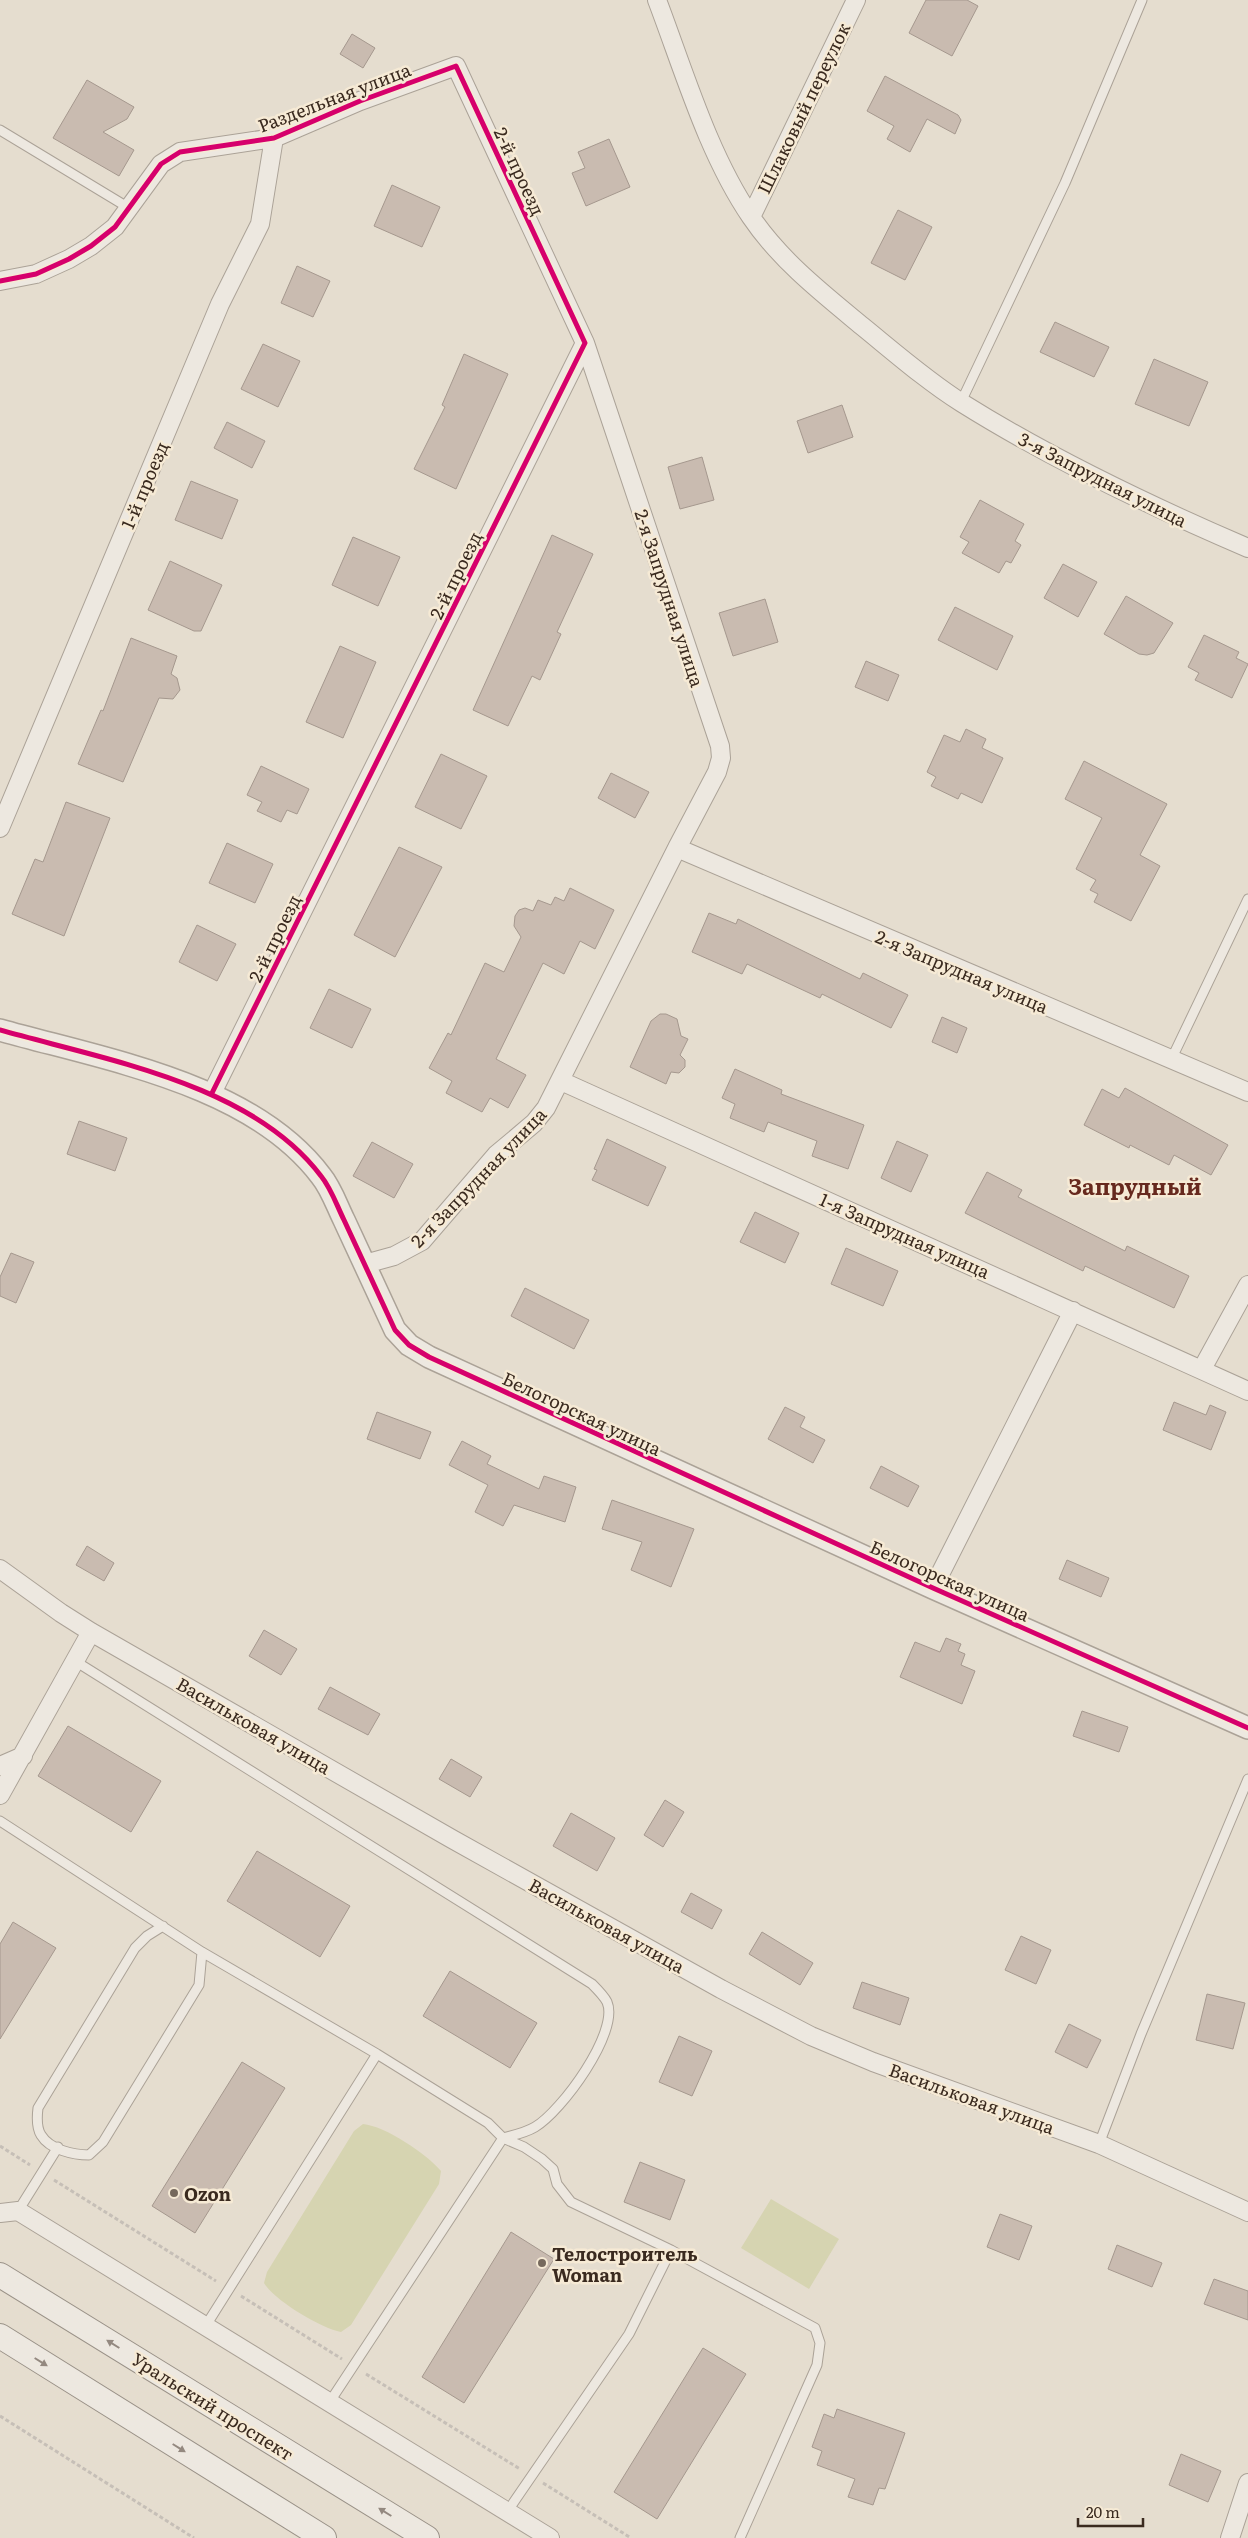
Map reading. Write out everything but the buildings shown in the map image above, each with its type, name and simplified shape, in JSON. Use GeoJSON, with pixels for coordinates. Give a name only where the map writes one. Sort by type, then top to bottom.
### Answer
{"type":"FeatureCollection","features":[{"type":"Feature","properties":{"kind":"main road","name":"Уральский проспект"},"geometry":{"type":"LineString","coordinates":[[0,2275],[426,2538]]}},
{"type":"Feature","properties":{"kind":"main road"},"geometry":{"type":"LineString","coordinates":[[0,2336],[324,2538]]}},
{"type":"Feature","properties":{"kind":"street","name":"3-я Запрудная улица"},"geometry":{"type":"LineString","coordinates":[[657,0],[720,165],[751,217],[782,255],[811,284],[890,349],[961,402],[1047,454],[1189,523],[1248,548]]}},
{"type":"Feature","properties":{"kind":"street","name":"Шлаковый переулок"},"geometry":{"type":"LineString","coordinates":[[751,217],[856,0]]}},
{"type":"Feature","properties":{"kind":"street","name":"Раздельная улица"},"geometry":{"type":"LineString","coordinates":[[0,281],[36,274],[69,259],[115,227],[161,164],[180,152],[274,138],[360,101],[456,66]]}},
{"type":"Feature","properties":{"kind":"street","name":"2-й проезд"},"geometry":{"type":"LineString","coordinates":[[212,1093],[585,343],[456,66]]}},
{"type":"Feature","properties":{"kind":"street","name":"1-й проезд"},"geometry":{"type":"LineString","coordinates":[[0,828],[220,304],[260,224],[274,138]]}},
{"type":"Feature","properties":{"kind":"street","name":"2-я Запрудная улица"},"geometry":{"type":"LineString","coordinates":[[365,1264],[394,1256],[422,1242],[496,1155],[534,1123],[546,1108],[717,772],[721,758],[720,746],[585,343]]}},
{"type":"Feature","properties":{"kind":"street","name":"2-я Запрудная улица"},"geometry":{"type":"LineString","coordinates":[[677,848],[1248,1092]]}},
{"type":"Feature","properties":{"kind":"street","name":"Белогорская улица"},"geometry":{"type":"LineString","coordinates":[[0,1030],[141,1070],[212,1093],[269,1125],[299,1149],[323,1178],[395,1330],[409,1345],[429,1358],[933,1588],[1248,1728]]}},
{"type":"Feature","properties":{"kind":"street","name":"1-я Запрудная улица"},"geometry":{"type":"LineString","coordinates":[[561,1081],[1248,1391]]}},
{"type":"Feature","properties":{"kind":"street"},"geometry":{"type":"LineString","coordinates":[[1202,1369],[1248,1286]]}},
{"type":"Feature","properties":{"kind":"street"},"geometry":{"type":"LineString","coordinates":[[933,1588],[1073,1311]]}},
{"type":"Feature","properties":{"kind":"street","name":"Васильковая улица"},"geometry":{"type":"LineString","coordinates":[[0,1568],[61,1613],[92,1632],[452,1839],[802,2032],[873,2062],[1099,2144],[1248,2212]]}},
{"type":"Feature","properties":{"kind":"street"},"geometry":{"type":"LineString","coordinates":[[0,1795],[92,1632]]}},
{"type":"Feature","properties":{"kind":"street"},"geometry":{"type":"LineString","coordinates":[[0,1766],[23,1756]]}},
{"type":"Feature","properties":{"kind":"street"},"geometry":{"type":"LineString","coordinates":[[0,2212],[18,2211],[550,2538]]}},
{"type":"Feature","properties":{"kind":"street"},"geometry":{"type":"LineString","coordinates":[[1230,2538],[1248,2483]]}},
{"type":"Feature","properties":{"kind":"lane"},"geometry":{"type":"LineString","coordinates":[[961,402],[1065,183],[1142,0]]}},
{"type":"Feature","properties":{"kind":"lane"},"geometry":{"type":"LineString","coordinates":[[0,130],[129,208]]}},
{"type":"Feature","properties":{"kind":"lane"},"geometry":{"type":"LineString","coordinates":[[1171,1060],[1248,899]]}},
{"type":"Feature","properties":{"kind":"lane"},"geometry":{"type":"LineString","coordinates":[[75,1661],[592,1984],[607,2003],[608,2022],[585,2071],[566,2099],[536,2127],[503,2138],[329,2403]]}},
{"type":"Feature","properties":{"kind":"lane"},"geometry":{"type":"LineString","coordinates":[[1099,2144],[1148,2017],[1248,1780]]}},
{"type":"Feature","properties":{"kind":"lane"},"geometry":{"type":"LineString","coordinates":[[0,1821],[202,1952],[377,2054],[488,2123],[503,2138],[524,2147],[542,2159],[553,2169],[557,2184],[570,2202],[671,2250],[815,2328],[820,2343],[817,2365],[740,2538]]}},
{"type":"Feature","properties":{"kind":"lane"},"geometry":{"type":"LineString","coordinates":[[163,1926],[147,1936],[135,1948],[38,2108],[37,2121],[40,2135],[71,2155],[89,2155],[103,2142],[198,1985],[202,1952]]}},
{"type":"Feature","properties":{"kind":"lane"},"geometry":{"type":"LineString","coordinates":[[205,2327],[377,2054]]}},
{"type":"Feature","properties":{"kind":"lane"},"geometry":{"type":"LineString","coordinates":[[18,2211],[58,2147]]}},
{"type":"Feature","properties":{"kind":"lane"},"geometry":{"type":"LineString","coordinates":[[507,2512],[629,2334],[671,2250]]}},
{"type":"Feature","properties":{"kind":"path"},"geometry":{"type":"LineString","coordinates":[[0,2146],[631,2538]]}},
{"type":"Feature","properties":{"kind":"path"},"geometry":{"type":"LineString","coordinates":[[0,2416],[194,2538]]}},
{"type":"Feature","properties":{"kind":"shaded area"},"geometry":{"type":"Polygon","coordinates":[[[363,2124],[394,2135],[416,2149],[441,2171],[439,2184],[351,2325],[341,2332],[299,2313],[278,2298],[264,2283],[267,2272],[354,2131],[363,2124]]]}},
{"type":"Feature","properties":{"kind":"shaded area"},"geometry":{"type":"Polygon","coordinates":[[[771,2199],[839,2239],[809,2289],[741,2248],[771,2199]]]}},
{"type":"Feature","properties":{"kind":"cycle path"},"geometry":{"type":"LineString","coordinates":[[0,281],[36,274],[69,259],[91,246],[115,227],[161,164],[180,152],[274,138],[360,101],[456,66],[585,343],[212,1093]]}},
{"type":"Feature","properties":{"kind":"cycle path"},"geometry":{"type":"LineString","coordinates":[[0,1030],[130,1065],[174,1080],[217,1097],[257,1119],[292,1145],[328,1186],[395,1330],[409,1345],[429,1357],[933,1588],[1248,1728]]}},
{"type":"Feature","properties":{"kind":"place","name":"Ozon"},"geometry":{"type":"Point","coordinates":[174,2193]}},
{"type":"Feature","properties":{"kind":"place","name":"Телостроитель Woman"},"geometry":{"type":"Point","coordinates":[542,2263]}},
{"type":"Feature","properties":{"kind":"district","name":"Запрудный"},"geometry":{"type":"Point","coordinates":[1135,1185]}}]}
